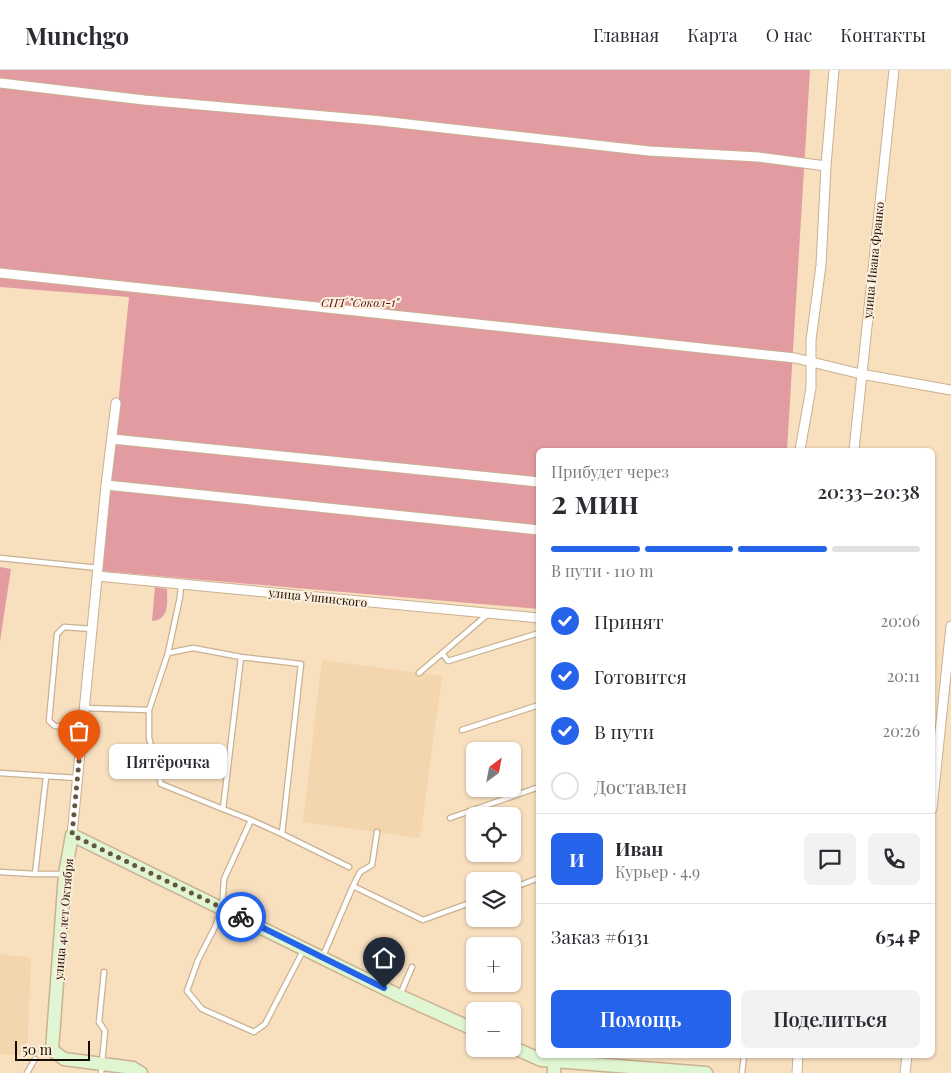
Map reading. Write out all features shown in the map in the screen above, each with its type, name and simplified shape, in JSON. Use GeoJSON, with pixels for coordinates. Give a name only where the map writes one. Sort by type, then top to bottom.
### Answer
{"type":"FeatureCollection","features":[{"type":"Feature","properties":{"kind":"street"},"geometry":{"type":"LineString","coordinates":[[800,448],[811,388],[811,340],[821,265],[826,166],[834,70]]}},
{"type":"Feature","properties":{"kind":"street","name":"улица Ивана Франко"},"geometry":{"type":"LineString","coordinates":[[854,448],[894,70]]}},
{"type":"Feature","properties":{"kind":"street"},"geometry":{"type":"LineString","coordinates":[[0,83],[144,100],[381,121],[649,151],[758,158],[826,166]]}},
{"type":"Feature","properties":{"kind":"street"},"geometry":{"type":"LineString","coordinates":[[0,273],[380,312],[786,357],[861,374],[951,390]]}},
{"type":"Feature","properties":{"kind":"street","name":"улица 40 лет Октября"},"geometry":{"type":"LineString","coordinates":[[116,403],[83,708],[72,835],[66,874],[52,1050],[64,1059],[101,1068],[133,1068],[141,1073]]}},
{"type":"Feature","properties":{"kind":"street"},"geometry":{"type":"LineString","coordinates":[[112,439],[536,482]]}},
{"type":"Feature","properties":{"kind":"street"},"geometry":{"type":"LineString","coordinates":[[106,485],[536,530]]}},
{"type":"Feature","properties":{"kind":"street","name":"улица Ушинского"},"geometry":{"type":"LineString","coordinates":[[98,572],[181,584],[536,618]]}},
{"type":"Feature","properties":{"kind":"street"},"geometry":{"type":"LineString","coordinates":[[935,781],[951,626]]}},
{"type":"Feature","properties":{"kind":"street"},"geometry":{"type":"LineString","coordinates":[[72,835],[400,996],[466,1026]]}},
{"type":"Feature","properties":{"kind":"street"},"geometry":{"type":"LineString","coordinates":[[521,1051],[536,1058]]}},
{"type":"Feature","properties":{"kind":"street"},"geometry":{"type":"LineString","coordinates":[[537,1058],[554,1063],[706,1073]]}},
{"type":"Feature","properties":{"kind":"street"},"geometry":{"type":"LineString","coordinates":[[797,1073],[798,1058]]}},
{"type":"Feature","properties":{"kind":"street"},"geometry":{"type":"LineString","coordinates":[[905,1073],[907,1058]]}},
{"type":"Feature","properties":{"kind":"lane"},"geometry":{"type":"LineString","coordinates":[[0,558],[98,572]]}},
{"type":"Feature","properties":{"kind":"lane"},"geometry":{"type":"LineString","coordinates":[[181,584],[180,598],[168,653],[149,710],[149,738],[161,784],[251,820],[349,867]]}},
{"type":"Feature","properties":{"kind":"lane"},"geometry":{"type":"LineString","coordinates":[[419,673],[488,614]]}},
{"type":"Feature","properties":{"kind":"lane"},"geometry":{"type":"LineString","coordinates":[[82,727],[56,726],[49,721],[57,634],[64,627],[92,629]]}},
{"type":"Feature","properties":{"kind":"lane"},"geometry":{"type":"LineString","coordinates":[[442,653],[448,661],[536,634]]}},
{"type":"Feature","properties":{"kind":"lane"},"geometry":{"type":"LineString","coordinates":[[168,653],[194,648],[241,657],[301,664],[282,834]]}},
{"type":"Feature","properties":{"kind":"lane"},"geometry":{"type":"LineString","coordinates":[[223,808],[241,657]]}},
{"type":"Feature","properties":{"kind":"lane"},"geometry":{"type":"LineString","coordinates":[[462,730],[536,706]]}},
{"type":"Feature","properties":{"kind":"lane"},"geometry":{"type":"LineString","coordinates":[[83,708],[149,710]]}},
{"type":"Feature","properties":{"kind":"lane"},"geometry":{"type":"LineString","coordinates":[[0,773],[77,778]]}},
{"type":"Feature","properties":{"kind":"lane"},"geometry":{"type":"LineString","coordinates":[[36,874],[46,777]]}},
{"type":"Feature","properties":{"kind":"lane"},"geometry":{"type":"LineString","coordinates":[[450,818],[536,787]]}},
{"type":"Feature","properties":{"kind":"lane"},"geometry":{"type":"LineString","coordinates":[[251,820],[224,878],[222,908],[215,927],[198,960],[187,991],[202,1009],[254,1032],[265,1024],[304,949]]}},
{"type":"Feature","properties":{"kind":"lane"},"geometry":{"type":"LineString","coordinates":[[322,958],[360,872],[372,865],[377,832]]}},
{"type":"Feature","properties":{"kind":"lane"},"geometry":{"type":"LineString","coordinates":[[0,872],[66,874]]}},
{"type":"Feature","properties":{"kind":"lane"},"geometry":{"type":"LineString","coordinates":[[521,885],[536,879]]}},
{"type":"Feature","properties":{"kind":"lane"},"geometry":{"type":"LineString","coordinates":[[353,886],[423,920],[466,904]]}},
{"type":"Feature","properties":{"kind":"lane"},"geometry":{"type":"LineString","coordinates":[[400,996],[412,967]]}},
{"type":"Feature","properties":{"kind":"lane"},"geometry":{"type":"LineString","coordinates":[[101,1068],[105,1031],[99,1022],[104,972]]}},
{"type":"Feature","properties":{"kind":"lane"},"geometry":{"type":"LineString","coordinates":[[742,1073],[744,1058]]}},
{"type":"Feature","properties":{"kind":"lane"},"geometry":{"type":"LineString","coordinates":[[27,1073],[34,1060]]}},
{"type":"Feature","properties":{"kind":"shaded area"},"geometry":{"type":"Polygon","coordinates":[[[322,660],[442,676],[420,838],[303,822],[322,660]]]}},
{"type":"Feature","properties":{"kind":"shaded area"},"geometry":{"type":"Polygon","coordinates":[[[0,954],[31,958],[27,1055],[0,1054],[0,954]]]}},
{"type":"Feature","properties":{"kind":"green space","name":"СНТ \"Сокол-1\""},"geometry":{"type":"Polygon","coordinates":[[[0,70],[810,70],[787,448],[536,448],[536,609],[101,571],[129,297],[0,287],[0,70]]]}},
{"type":"Feature","properties":{"kind":"green space"},"geometry":{"type":"Polygon","coordinates":[[[0,567],[11,569],[0,641],[0,567]]]}},
{"type":"Feature","properties":{"kind":"green space"},"geometry":{"type":"Polygon","coordinates":[[[155,587],[167,589],[167,605],[165,614],[158,620],[152,621],[155,587]]]}},
{"type":"Feature","properties":{"kind":"way so far"},"geometry":{"type":"LineString","coordinates":[[79,761],[72,835],[241,917]]}},
{"type":"Feature","properties":{"kind":"place","name":"Пятёрочка"},"geometry":{"type":"Point","coordinates":[79,761]}},
{"type":"Feature","properties":{"kind":"route"},"geometry":{"type":"LineString","coordinates":[[241,917],[384,988]]}}]}
